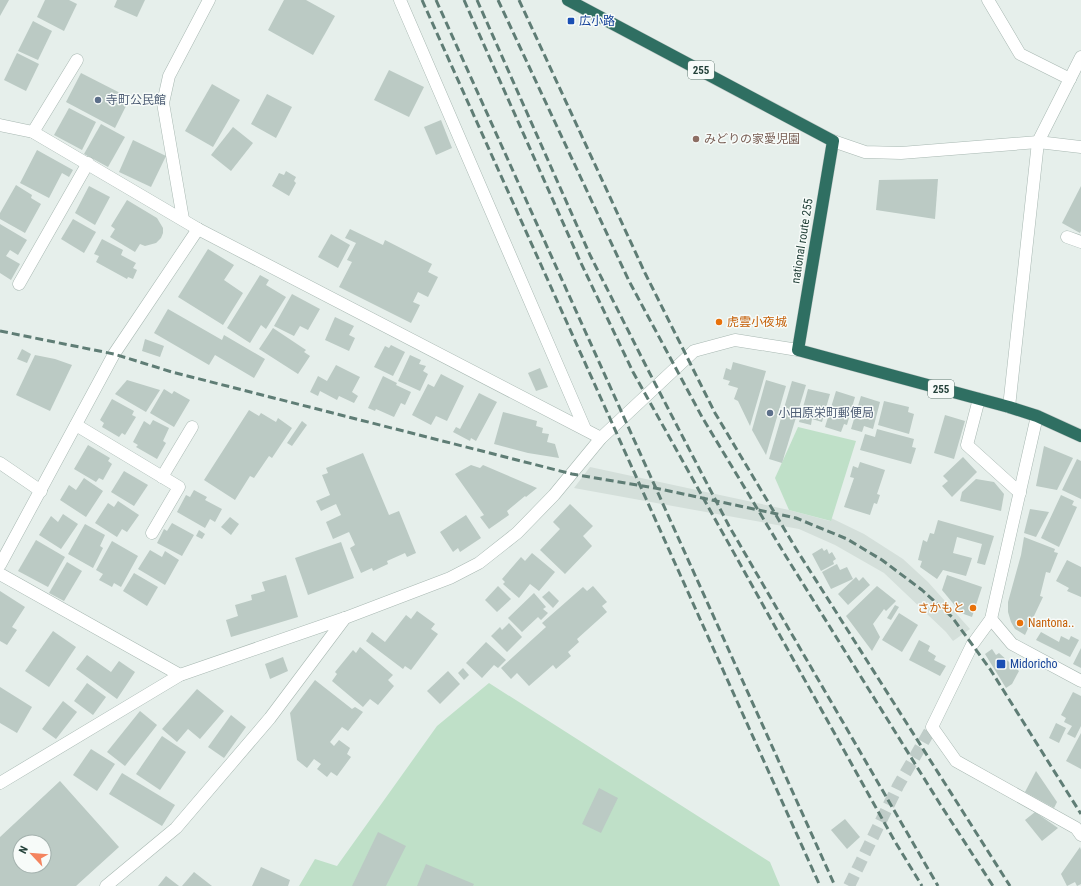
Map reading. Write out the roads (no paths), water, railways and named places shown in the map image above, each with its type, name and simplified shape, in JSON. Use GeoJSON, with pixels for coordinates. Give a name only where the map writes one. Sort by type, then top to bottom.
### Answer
{"type":"FeatureCollection","features":[{"type":"Feature","properties":{"kind":"highway","name":"255"},"geometry":{"type":"LineString","coordinates":[[568,0],[833,141]]}},
{"type":"Feature","properties":{"kind":"highway","name":"national route 255"},"geometry":{"type":"LineString","coordinates":[[798,350],[833,141]]}},
{"type":"Feature","properties":{"kind":"highway","name":"255"},"geometry":{"type":"LineString","coordinates":[[798,350],[1009,407],[1037,416],[1081,436]]}},
{"type":"Feature","properties":{"kind":"street"},"geometry":{"type":"LineString","coordinates":[[183,219],[163,103],[168,76],[209,0]]}},
{"type":"Feature","properties":{"kind":"street"},"geometry":{"type":"LineString","coordinates":[[400,0],[585,429]]}},
{"type":"Feature","properties":{"kind":"street"},"geometry":{"type":"LineString","coordinates":[[988,0],[1020,54],[1070,79]]}},
{"type":"Feature","properties":{"kind":"street"},"geometry":{"type":"LineString","coordinates":[[1009,407],[1038,142],[1081,57]]}},
{"type":"Feature","properties":{"kind":"street"},"geometry":{"type":"LineString","coordinates":[[33,132],[77,60]]}},
{"type":"Feature","properties":{"kind":"street"},"geometry":{"type":"LineString","coordinates":[[0,125],[33,132],[198,229],[602,438]]}},
{"type":"Feature","properties":{"kind":"street"},"geometry":{"type":"LineString","coordinates":[[833,141],[865,152],[901,154],[1038,142],[1081,147]]}},
{"type":"Feature","properties":{"kind":"street"},"geometry":{"type":"LineString","coordinates":[[19,284],[88,164]]}},
{"type":"Feature","properties":{"kind":"street"},"geometry":{"type":"LineString","coordinates":[[0,565],[114,354],[198,229]]}},
{"type":"Feature","properties":{"kind":"street"},"geometry":{"type":"LineString","coordinates":[[1067,237],[1081,242]]}},
{"type":"Feature","properties":{"kind":"street"},"geometry":{"type":"LineString","coordinates":[[0,783],[180,675],[345,618],[450,578],[479,563],[517,533],[554,495],[602,438],[694,351],[735,340],[798,350]]}},
{"type":"Feature","properties":{"kind":"street"},"geometry":{"type":"LineString","coordinates":[[979,399],[967,445],[1020,493]]}},
{"type":"Feature","properties":{"kind":"street"},"geometry":{"type":"LineString","coordinates":[[1037,416],[991,619],[972,645],[932,727],[956,761],[1076,828],[1081,836]]}},
{"type":"Feature","properties":{"kind":"street"},"geometry":{"type":"LineString","coordinates":[[76,425],[179,487],[152,534]]}},
{"type":"Feature","properties":{"kind":"street"},"geometry":{"type":"LineString","coordinates":[[162,477],[192,426]]}},
{"type":"Feature","properties":{"kind":"street"},"geometry":{"type":"LineString","coordinates":[[0,463],[41,491]]}},
{"type":"Feature","properties":{"kind":"street"},"geometry":{"type":"LineString","coordinates":[[0,574],[180,675]]}},
{"type":"Feature","properties":{"kind":"street"},"geometry":{"type":"LineString","coordinates":[[106,886],[176,828],[270,718],[345,618]]}},
{"type":"Feature","properties":{"kind":"street"},"geometry":{"type":"LineString","coordinates":[[991,619],[1012,644],[1081,681]]}},
{"type":"Feature","properties":{"kind":"tunnel"},"geometry":{"type":"LineString","coordinates":[[849,886],[898,786],[932,727]]}},
{"type":"Feature","properties":{"kind":"railway"},"geometry":{"type":"LineString","coordinates":[[422,0],[820,886]]}},
{"type":"Feature","properties":{"kind":"railway"},"geometry":{"type":"LineString","coordinates":[[436,0],[835,886]]}},
{"type":"Feature","properties":{"kind":"railway"},"geometry":{"type":"LineString","coordinates":[[464,0],[580,261],[633,372],[894,840],[922,886]]}},
{"type":"Feature","properties":{"kind":"railway"},"geometry":{"type":"LineString","coordinates":[[477,0],[590,255],[729,526],[938,886]]}},
{"type":"Feature","properties":{"kind":"railway"},"geometry":{"type":"LineString","coordinates":[[498,0],[629,281],[702,417],[787,558],[940,804],[993,886]]}},
{"type":"Feature","properties":{"kind":"railway"},"geometry":{"type":"LineString","coordinates":[[519,0],[645,273],[715,413],[798,552],[1010,886]]}},
{"type":"Feature","properties":{"kind":"railway"},"geometry":{"type":"LineString","coordinates":[[0,331],[114,354],[172,372],[572,474],[655,488],[796,518],[847,539],[882,560],[922,590],[952,617],[990,669],[1081,814]]}},
{"type":"Feature","properties":{"kind":"place","name":"広小路"},"geometry":{"type":"Point","coordinates":[571,21]}},
{"type":"Feature","properties":{"kind":"place","name":"寺町公民館"},"geometry":{"type":"Point","coordinates":[98,100]}},
{"type":"Feature","properties":{"kind":"place","name":"みどりの家愛児園"},"geometry":{"type":"Point","coordinates":[696,139]}},
{"type":"Feature","properties":{"kind":"place","name":"虎雲小夜城"},"geometry":{"type":"Point","coordinates":[719,322]}},
{"type":"Feature","properties":{"kind":"place","name":"小田原栄町郵便局"},"geometry":{"type":"Point","coordinates":[770,413]}},
{"type":"Feature","properties":{"kind":"place","name":"さかもと"},"geometry":{"type":"Point","coordinates":[973,608]}},
{"type":"Feature","properties":{"kind":"place","name":"Nantona.."},"geometry":{"type":"Point","coordinates":[1020,623]}},
{"type":"Feature","properties":{"kind":"place","name":"Midoricho"},"geometry":{"type":"Point","coordinates":[1001,664]}}]}
